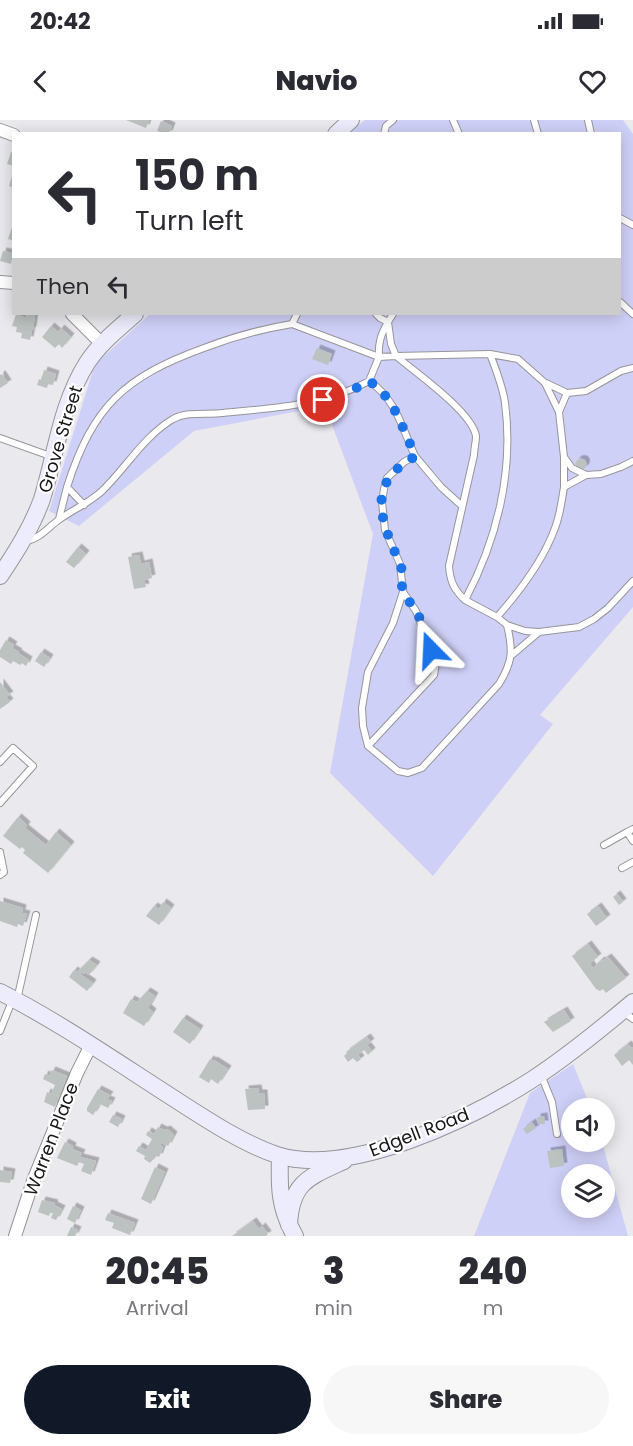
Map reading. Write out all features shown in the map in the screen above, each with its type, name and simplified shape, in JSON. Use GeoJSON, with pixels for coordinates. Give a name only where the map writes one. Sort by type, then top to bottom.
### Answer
{"type":"FeatureCollection","features":[{"type":"Feature","properties":{"kind":"main road"},"geometry":{"type":"LineString","coordinates":[[338,132],[351,120]]}},
{"type":"Feature","properties":{"kind":"main road","name":"Grove Street"},"geometry":{"type":"LineString","coordinates":[[0,576],[22,541],[41,500],[74,388],[86,364],[102,344],[134,315]]}},
{"type":"Feature","properties":{"kind":"main road","name":"Edgell Road"},"geometry":{"type":"LineString","coordinates":[[10,997],[243,1139],[280,1156],[320,1159],[356,1155],[394,1146],[497,1100],[571,1053],[629,1010]]}},
{"type":"Feature","properties":{"kind":"main road"},"geometry":{"type":"LineString","coordinates":[[292,1230],[291,1204],[303,1182],[318,1172],[356,1155]]}},
{"type":"Feature","properties":{"kind":"main road"},"geometry":{"type":"LineString","coordinates":[[280,1156],[280,1198],[292,1230]]}},
{"type":"Feature","properties":{"kind":"street"},"geometry":{"type":"LineString","coordinates":[[73,315],[102,344]]}},
{"type":"Feature","properties":{"kind":"street","name":"Warren Place"},"geometry":{"type":"LineString","coordinates":[[15,1236],[33,1181],[77,1073],[91,1045]]}},
{"type":"Feature","properties":{"kind":"lane"},"geometry":{"type":"LineString","coordinates":[[384,132],[386,126],[393,120]]}},
{"type":"Feature","properties":{"kind":"lane"},"geometry":{"type":"LineString","coordinates":[[621,303],[633,314]]}},
{"type":"Feature","properties":{"kind":"lane"},"geometry":{"type":"LineString","coordinates":[[292,324],[296,315]]}},
{"type":"Feature","properties":{"kind":"lane"},"geometry":{"type":"LineString","coordinates":[[377,315],[388,322]]}},
{"type":"Feature","properties":{"kind":"lane"},"geometry":{"type":"LineString","coordinates":[[22,541],[34,539],[59,519],[84,505],[102,491],[142,446],[175,418],[187,414],[302,405],[349,392],[369,381],[379,357],[380,337],[392,315]]}},
{"type":"Feature","properties":{"kind":"lane"},"geometry":{"type":"LineString","coordinates":[[388,322],[391,344],[396,356],[447,398],[472,427],[476,436],[474,455],[449,566],[454,590],[465,600],[507,625],[525,631],[539,632],[579,627],[594,619],[608,608],[633,581]]}},
{"type":"Feature","properties":{"kind":"lane"},"geometry":{"type":"LineString","coordinates":[[59,519],[83,441],[101,413],[118,394],[136,379],[188,354],[264,328],[292,324],[379,357],[490,354],[518,359],[545,383],[567,393],[586,390],[621,371],[633,368]]}},
{"type":"Feature","properties":{"kind":"lane"},"geometry":{"type":"LineString","coordinates":[[465,600],[487,554],[503,495],[505,401],[490,354]]}},
{"type":"Feature","properties":{"kind":"lane"},"geometry":{"type":"LineString","coordinates":[[369,381],[381,388],[392,403],[416,456],[441,487],[462,506]]}},
{"type":"Feature","properties":{"kind":"lane"},"geometry":{"type":"LineString","coordinates":[[497,617],[525,584],[537,565],[555,530],[564,487],[564,457],[559,412],[545,383]]}},
{"type":"Feature","properties":{"kind":"lane"},"geometry":{"type":"LineString","coordinates":[[559,412],[567,393]]}},
{"type":"Feature","properties":{"kind":"lane"},"geometry":{"type":"LineString","coordinates":[[0,438],[53,457]]}},
{"type":"Feature","properties":{"kind":"lane"},"geometry":{"type":"LineString","coordinates":[[416,456],[404,462],[387,478],[382,502],[385,530],[402,572],[403,592],[393,622],[368,672],[364,690],[363,726],[368,746],[398,771],[408,773],[417,771],[499,684],[512,655],[507,625]]}},
{"type":"Feature","properties":{"kind":"lane"},"geometry":{"type":"LineString","coordinates":[[564,457],[572,468],[586,475]]}},
{"type":"Feature","properties":{"kind":"lane"},"geometry":{"type":"LineString","coordinates":[[564,487],[586,475],[601,474],[633,461]]}},
{"type":"Feature","properties":{"kind":"lane"},"geometry":{"type":"LineString","coordinates":[[67,488],[84,505]]}},
{"type":"Feature","properties":{"kind":"lane"},"geometry":{"type":"LineString","coordinates":[[368,746],[434,675],[436,669],[436,663],[416,610],[403,592]]}},
{"type":"Feature","properties":{"kind":"lane"},"geometry":{"type":"LineString","coordinates":[[512,655],[539,632]]}},
{"type":"Feature","properties":{"kind":"lane"},"geometry":{"type":"LineString","coordinates":[[0,762],[13,748],[33,765],[0,803]]}},
{"type":"Feature","properties":{"kind":"lane"},"geometry":{"type":"LineString","coordinates":[[604,845],[630,830],[633,841]]}},
{"type":"Feature","properties":{"kind":"lane"},"geometry":{"type":"LineString","coordinates":[[0,852],[4,872],[0,875]]}},
{"type":"Feature","properties":{"kind":"lane"},"geometry":{"type":"LineString","coordinates":[[622,868],[633,862]]}},
{"type":"Feature","properties":{"kind":"lane"},"geometry":{"type":"LineString","coordinates":[[0,1031],[36,915]]}},
{"type":"Feature","properties":{"kind":"lane"},"geometry":{"type":"LineString","coordinates":[[540,1074],[552,1102],[557,1134]]}},
{"type":"Feature","properties":{"kind":"shaded area"},"geometry":{"type":"Polygon","coordinates":[[[365,120],[623,120],[633,134],[633,607],[540,715],[553,724],[433,876],[330,773],[373,534],[325,406],[194,431],[79,526],[49,511],[95,364],[149,315],[621,315],[621,132],[350,132],[365,120]]]}},
{"type":"Feature","properties":{"kind":"shaded area"},"geometry":{"type":"Polygon","coordinates":[[[573,1064],[587,1098],[561,1098],[561,1152],[605,1152],[608,1164],[561,1164],[561,1218],[615,1218],[615,1189],[628,1236],[474,1236],[530,1093],[573,1064]]]}},
{"type":"Feature","properties":{"kind":"building"},"geometry":{"type":"Polygon","coordinates":[[[126,120],[149,120],[146,128],[126,120]]]}},
{"type":"Feature","properties":{"kind":"building"},"geometry":{"type":"Polygon","coordinates":[[[161,121],[172,126],[170,132],[157,131],[161,121]]]}},
{"type":"Feature","properties":{"kind":"building"},"geometry":{"type":"Polygon","coordinates":[[[11,152],[12,152],[12,165],[7,164],[11,152]]]}},
{"type":"Feature","properties":{"kind":"building"},"geometry":{"type":"Polygon","coordinates":[[[12,227],[12,240],[8,239],[12,227]]]}},
{"type":"Feature","properties":{"kind":"building"},"geometry":{"type":"Polygon","coordinates":[[[3,251],[12,253],[11,264],[0,261],[3,251]]]}},
{"type":"Feature","properties":{"kind":"building"},"geometry":{"type":"Polygon","coordinates":[[[16,315],[26,318],[27,315],[35,315],[30,340],[21,338],[22,333],[16,332],[17,327],[12,326],[16,315]]]}},
{"type":"Feature","properties":{"kind":"building"},"geometry":{"type":"Polygon","coordinates":[[[51,326],[58,332],[61,328],[71,337],[62,348],[59,344],[55,348],[42,337],[51,326]]]}},
{"type":"Feature","properties":{"kind":"building"},"geometry":{"type":"Polygon","coordinates":[[[317,348],[332,354],[328,365],[312,359],[317,348]]]}},
{"type":"Feature","properties":{"kind":"building"},"geometry":{"type":"Polygon","coordinates":[[[44,370],[56,374],[53,385],[48,384],[47,388],[37,385],[44,370]]]}},
{"type":"Feature","properties":{"kind":"building"},"geometry":{"type":"Polygon","coordinates":[[[2,374],[8,383],[0,388],[0,375],[2,374]]]}},
{"type":"Feature","properties":{"kind":"building"},"geometry":{"type":"Polygon","coordinates":[[[581,459],[585,460],[585,468],[581,469],[577,468],[576,464],[577,460],[581,459]]]}},
{"type":"Feature","properties":{"kind":"building"},"geometry":{"type":"Polygon","coordinates":[[[78,547],[86,554],[74,568],[66,562],[78,547]]]}},
{"type":"Feature","properties":{"kind":"building"},"geometry":{"type":"Polygon","coordinates":[[[139,555],[141,564],[149,562],[152,578],[144,580],[146,587],[134,589],[128,557],[139,555]]]}},
{"type":"Feature","properties":{"kind":"building"},"geometry":{"type":"Polygon","coordinates":[[[6,640],[14,645],[12,648],[29,660],[26,666],[13,661],[11,664],[0,657],[0,650],[6,640]]]}},
{"type":"Feature","properties":{"kind":"building"},"geometry":{"type":"Polygon","coordinates":[[[41,652],[50,658],[44,667],[35,661],[41,652]]]}},
{"type":"Feature","properties":{"kind":"building"},"geometry":{"type":"Polygon","coordinates":[[[0,682],[10,695],[6,697],[10,702],[0,709],[0,682]]]}},
{"type":"Feature","properties":{"kind":"building"},"geometry":{"type":"Polygon","coordinates":[[[18,817],[27,825],[25,828],[46,845],[56,832],[71,845],[48,873],[23,853],[25,850],[22,847],[20,849],[3,836],[18,817]]]}},
{"type":"Feature","properties":{"kind":"building"},"geometry":{"type":"Polygon","coordinates":[[[617,894],[623,902],[619,905],[613,897],[617,894]]]}},
{"type":"Feature","properties":{"kind":"building"},"geometry":{"type":"Polygon","coordinates":[[[0,901],[23,908],[22,913],[27,914],[23,926],[18,924],[17,927],[0,921],[0,901]]]}},
{"type":"Feature","properties":{"kind":"building"},"geometry":{"type":"Polygon","coordinates":[[[163,902],[171,908],[159,925],[146,916],[154,906],[159,909],[163,902]]]}},
{"type":"Feature","properties":{"kind":"building"},"geometry":{"type":"Polygon","coordinates":[[[598,906],[607,918],[596,926],[587,914],[598,906]]]}},
{"type":"Feature","properties":{"kind":"building"},"geometry":{"type":"Polygon","coordinates":[[[588,944],[598,957],[590,963],[593,968],[608,957],[626,978],[606,993],[603,989],[600,991],[596,989],[572,956],[588,944]]]}},
{"type":"Feature","properties":{"kind":"building"},"geometry":{"type":"Polygon","coordinates":[[[89,960],[97,965],[89,975],[85,972],[80,974],[93,983],[87,991],[69,977],[74,970],[77,972],[89,960]]]}},
{"type":"Feature","properties":{"kind":"building"},"geometry":{"type":"Polygon","coordinates":[[[147,991],[155,996],[148,1008],[153,1012],[144,1026],[123,1013],[131,999],[137,1002],[147,991]]]}},
{"type":"Feature","properties":{"kind":"building"},"geometry":{"type":"Polygon","coordinates":[[[564,1010],[571,1021],[553,1032],[544,1022],[564,1010]]]}},
{"type":"Feature","properties":{"kind":"building"},"geometry":{"type":"Polygon","coordinates":[[[183,1018],[200,1029],[190,1044],[173,1032],[183,1018]]]}},
{"type":"Feature","properties":{"kind":"building"},"geometry":{"type":"Polygon","coordinates":[[[367,1037],[371,1042],[367,1045],[372,1051],[368,1055],[364,1050],[358,1055],[361,1059],[357,1062],[353,1058],[348,1062],[344,1056],[346,1052],[367,1037]]]}},
{"type":"Feature","properties":{"kind":"building"},"geometry":{"type":"Polygon","coordinates":[[[628,1044],[631,1048],[633,1047],[633,1065],[629,1060],[622,1066],[614,1055],[628,1044]]]}},
{"type":"Feature","properties":{"kind":"building"},"geometry":{"type":"Polygon","coordinates":[[[210,1059],[228,1069],[218,1084],[211,1079],[209,1083],[199,1077],[210,1059]]]}},
{"type":"Feature","properties":{"kind":"building"},"geometry":{"type":"Polygon","coordinates":[[[52,1070],[67,1076],[55,1107],[44,1102],[47,1092],[51,1094],[55,1085],[43,1079],[45,1074],[49,1076],[52,1070]]]}},
{"type":"Feature","properties":{"kind":"building"},"geometry":{"type":"Polygon","coordinates":[[[258,1088],[259,1093],[264,1093],[265,1109],[248,1110],[245,1089],[258,1088]]]}},
{"type":"Feature","properties":{"kind":"building"},"geometry":{"type":"Polygon","coordinates":[[[98,1089],[110,1095],[107,1099],[112,1101],[108,1108],[100,1104],[93,1115],[87,1111],[87,1108],[98,1089]]]}},
{"type":"Feature","properties":{"kind":"building"},"geometry":{"type":"Polygon","coordinates":[[[113,1115],[122,1119],[118,1127],[109,1122],[113,1115]]]}},
{"type":"Feature","properties":{"kind":"building"},"geometry":{"type":"Polygon","coordinates":[[[544,1116],[545,1124],[538,1124],[537,1117],[544,1116]]]}},
{"type":"Feature","properties":{"kind":"building"},"geometry":{"type":"Polygon","coordinates":[[[532,1122],[536,1128],[527,1134],[523,1129],[532,1122]]]}},
{"type":"Feature","properties":{"kind":"building"},"geometry":{"type":"Polygon","coordinates":[[[158,1127],[167,1129],[174,1135],[168,1146],[161,1143],[163,1147],[159,1157],[156,1156],[150,1163],[144,1159],[145,1156],[136,1151],[139,1146],[146,1150],[152,1139],[146,1135],[148,1131],[154,1134],[158,1127]]]}},
{"type":"Feature","properties":{"kind":"building"},"geometry":{"type":"Polygon","coordinates":[[[65,1142],[73,1146],[72,1149],[82,1153],[80,1157],[96,1161],[91,1175],[81,1171],[84,1164],[79,1162],[77,1166],[57,1158],[65,1142]]]}},
{"type":"Feature","properties":{"kind":"building"},"geometry":{"type":"Polygon","coordinates":[[[561,1149],[564,1164],[550,1168],[547,1151],[561,1149]]]}},
{"type":"Feature","properties":{"kind":"building"},"geometry":{"type":"Polygon","coordinates":[[[155,1167],[165,1172],[151,1204],[141,1199],[155,1167]]]}},
{"type":"Feature","properties":{"kind":"building"},"geometry":{"type":"Polygon","coordinates":[[[0,1170],[12,1172],[10,1183],[0,1182],[0,1170]]]}},
{"type":"Feature","properties":{"kind":"building"},"geometry":{"type":"Polygon","coordinates":[[[42,1200],[55,1203],[54,1205],[62,1209],[56,1220],[51,1218],[53,1213],[49,1216],[38,1212],[42,1200]]]}},
{"type":"Feature","properties":{"kind":"building"},"geometry":{"type":"Polygon","coordinates":[[[73,1206],[81,1210],[75,1223],[67,1219],[73,1206]]]}},
{"type":"Feature","properties":{"kind":"building"},"geometry":{"type":"Polygon","coordinates":[[[108,1213],[135,1223],[130,1235],[112,1228],[114,1223],[105,1220],[108,1213]]]}},
{"type":"Feature","properties":{"kind":"building"},"geometry":{"type":"Polygon","coordinates":[[[253,1221],[259,1229],[262,1226],[268,1234],[266,1236],[232,1236],[253,1221]]]}},
{"type":"Feature","properties":{"kind":"building"},"geometry":{"type":"Polygon","coordinates":[[[71,1227],[78,1230],[75,1236],[67,1236],[71,1227]]]}},
{"type":"Feature","properties":{"kind":"route"},"geometry":{"type":"LineString","coordinates":[[323,400],[349,392],[369,381],[381,388],[392,403],[416,456],[404,462],[387,478],[382,515],[385,530],[400,564],[403,592],[416,610],[431,650]]}}]}
